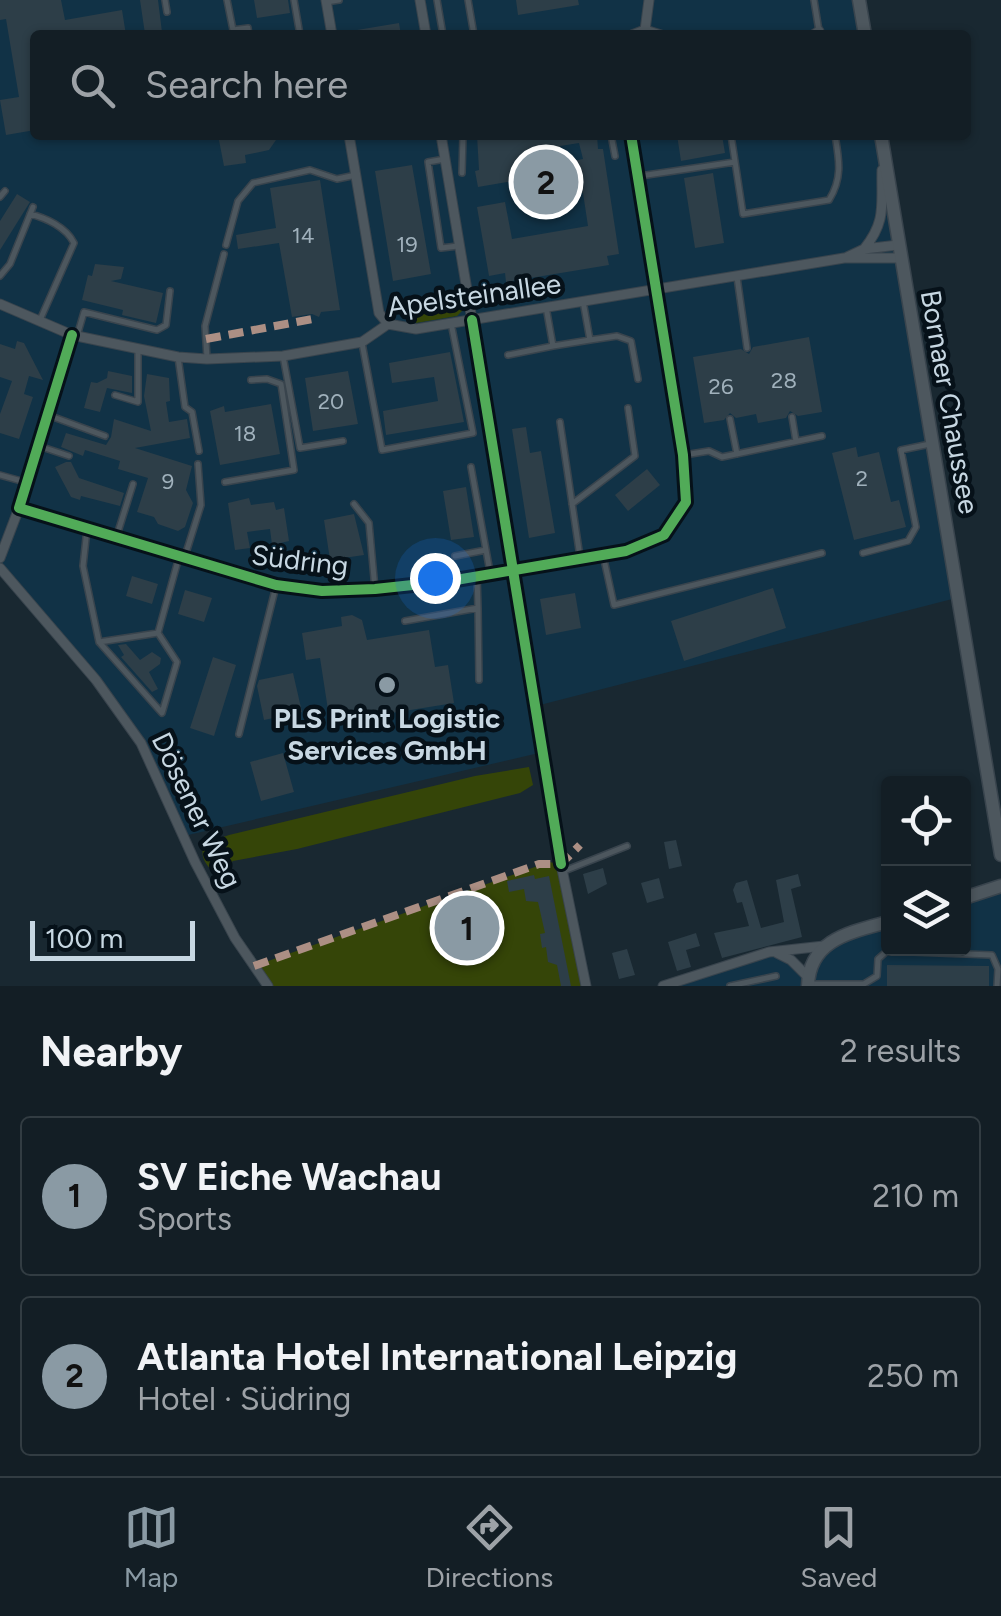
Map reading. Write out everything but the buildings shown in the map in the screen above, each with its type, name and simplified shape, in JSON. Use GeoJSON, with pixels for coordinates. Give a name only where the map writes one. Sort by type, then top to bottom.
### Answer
{"type":"FeatureCollection","features":[{"type":"Feature","properties":{"kind":"main road"},"geometry":{"type":"LineString","coordinates":[[859,0],[864,30]]}},
{"type":"Feature","properties":{"kind":"main road","name":"Bornaer Chaussee"},"geometry":{"type":"LineString","coordinates":[[882,141],[1001,854]]}},
{"type":"Feature","properties":{"kind":"main road"},"geometry":{"type":"LineString","coordinates":[[971,896],[1001,886]]}},
{"type":"Feature","properties":{"kind":"main road"},"geometry":{"type":"LineString","coordinates":[[808,982],[824,946],[831,940],[881,924]]}},
{"type":"Feature","properties":{"kind":"street"},"geometry":{"type":"LineString","coordinates":[[420,0],[425,30]]}},
{"type":"Feature","properties":{"kind":"street"},"geometry":{"type":"LineString","coordinates":[[645,30],[649,0]]}},
{"type":"Feature","properties":{"kind":"street"},"geometry":{"type":"LineString","coordinates":[[326,1],[331,30]]}},
{"type":"Feature","properties":{"kind":"street"},"geometry":{"type":"LineString","coordinates":[[350,140],[379,313],[388,324]]}},
{"type":"Feature","properties":{"kind":"street"},"geometry":{"type":"LineString","coordinates":[[442,140],[472,320]]}},
{"type":"Feature","properties":{"kind":"street","name":"Südring"},"geometry":{"type":"LineString","coordinates":[[19,508],[276,585],[322,591],[491,574],[626,551],[664,535],[686,502],[683,455],[633,140]]}},
{"type":"Feature","properties":{"kind":"street"},"geometry":{"type":"LineString","coordinates":[[864,248],[875,236],[882,218],[882,141]]}},
{"type":"Feature","properties":{"kind":"street","name":"Apelsteinallee"},"geometry":{"type":"LineString","coordinates":[[844,258],[864,248],[899,251]]}},
{"type":"Feature","properties":{"kind":"street","name":"Apelsteinallee"},"geometry":{"type":"LineString","coordinates":[[0,304],[75,336],[138,350],[208,359],[283,356],[362,342],[388,324],[416,329],[899,251]]}},
{"type":"Feature","properties":{"kind":"street"},"geometry":{"type":"LineString","coordinates":[[0,558],[75,336]]}},
{"type":"Feature","properties":{"kind":"street","name":"Dösener Weg"},"geometry":{"type":"LineString","coordinates":[[0,568],[96,680],[141,743],[195,862],[236,938],[268,986]]}},
{"type":"Feature","properties":{"kind":"street"},"geometry":{"type":"LineString","coordinates":[[562,868],[586,986]]}},
{"type":"Feature","properties":{"kind":"street"},"geometry":{"type":"LineString","coordinates":[[662,986],[769,952],[824,946]]}},
{"type":"Feature","properties":{"kind":"street"},"geometry":{"type":"LineString","coordinates":[[769,952],[788,958],[808,982]]}},
{"type":"Feature","properties":{"kind":"lane"},"geometry":{"type":"LineString","coordinates":[[165,0],[167,12]]}},
{"type":"Feature","properties":{"kind":"lane"},"geometry":{"type":"LineString","coordinates":[[227,0],[232,30]]}},
{"type":"Feature","properties":{"kind":"lane"},"geometry":{"type":"LineString","coordinates":[[294,0],[299,30]]}},
{"type":"Feature","properties":{"kind":"lane"},"geometry":{"type":"LineString","coordinates":[[326,1],[339,0]]}},
{"type":"Feature","properties":{"kind":"lane"},"geometry":{"type":"LineString","coordinates":[[438,0],[441,30]]}},
{"type":"Feature","properties":{"kind":"lane"},"geometry":{"type":"LineString","coordinates":[[468,0],[473,30]]}},
{"type":"Feature","properties":{"kind":"lane"},"geometry":{"type":"LineString","coordinates":[[814,0],[816,30]]}},
{"type":"Feature","properties":{"kind":"lane"},"geometry":{"type":"LineString","coordinates":[[462,174],[463,140]]}},
{"type":"Feature","properties":{"kind":"lane"},"geometry":{"type":"LineString","coordinates":[[612,140],[614,156]]}},
{"type":"Feature","properties":{"kind":"lane"},"geometry":{"type":"LineString","coordinates":[[732,140],[743,214],[830,200],[838,181],[835,140]]}},
{"type":"Feature","properties":{"kind":"lane"},"geometry":{"type":"LineString","coordinates":[[445,159],[428,162],[441,248],[460,246]]}},
{"type":"Feature","properties":{"kind":"lane"},"geometry":{"type":"LineString","coordinates":[[637,176],[735,162]]}},
{"type":"Feature","properties":{"kind":"lane"},"geometry":{"type":"LineString","coordinates":[[226,245],[238,201],[253,183],[310,170],[337,179],[356,175]]}},
{"type":"Feature","properties":{"kind":"lane"},"geometry":{"type":"LineString","coordinates":[[0,276],[10,264],[31,211],[70,235],[74,243],[39,323]]}},
{"type":"Feature","properties":{"kind":"lane"},"geometry":{"type":"LineString","coordinates":[[208,359],[204,326],[224,254]]}},
{"type":"Feature","properties":{"kind":"lane"},"geometry":{"type":"LineString","coordinates":[[736,276],[747,348]]}},
{"type":"Feature","properties":{"kind":"lane"},"geometry":{"type":"LineString","coordinates":[[75,336],[84,312],[156,330],[166,325],[170,291]]}},
{"type":"Feature","properties":{"kind":"lane"},"geometry":{"type":"LineString","coordinates":[[583,301],[590,340]]}},
{"type":"Feature","properties":{"kind":"lane"},"geometry":{"type":"LineString","coordinates":[[546,308],[553,346]]}},
{"type":"Feature","properties":{"kind":"lane"},"geometry":{"type":"LineString","coordinates":[[362,342],[382,450],[473,433],[452,323]]}},
{"type":"Feature","properties":{"kind":"lane"},"geometry":{"type":"LineString","coordinates":[[508,354],[617,336],[631,341],[638,379]]}},
{"type":"Feature","properties":{"kind":"lane"},"geometry":{"type":"LineString","coordinates":[[115,396],[138,402],[138,350]]}},
{"type":"Feature","properties":{"kind":"lane"},"geometry":{"type":"LineString","coordinates":[[283,356],[300,448],[343,440]]}},
{"type":"Feature","properties":{"kind":"lane"},"geometry":{"type":"LineString","coordinates":[[178,357],[185,407],[192,412],[200,451]]}},
{"type":"Feature","properties":{"kind":"lane"},"geometry":{"type":"LineString","coordinates":[[225,482],[294,470],[281,384],[268,378],[251,380]]}},
{"type":"Feature","properties":{"kind":"lane"},"geometry":{"type":"LineString","coordinates":[[572,504],[635,456],[628,408]]}},
{"type":"Feature","properties":{"kind":"lane"},"geometry":{"type":"LineString","coordinates":[[48,415],[104,436]]}},
{"type":"Feature","properties":{"kind":"lane"},"geometry":{"type":"LineString","coordinates":[[792,418],[796,442]]}},
{"type":"Feature","properties":{"kind":"lane"},"geometry":{"type":"LineString","coordinates":[[730,419],[737,454]]}},
{"type":"Feature","properties":{"kind":"lane"},"geometry":{"type":"LineString","coordinates":[[560,422],[580,558]]}},
{"type":"Feature","properties":{"kind":"lane"},"geometry":{"type":"LineString","coordinates":[[683,455],[709,450],[722,457],[822,436]]}},
{"type":"Feature","properties":{"kind":"lane"},"geometry":{"type":"LineString","coordinates":[[863,553],[908,542],[916,527],[900,450],[932,444]]}},
{"type":"Feature","properties":{"kind":"lane"},"geometry":{"type":"LineString","coordinates":[[38,446],[68,456]]}},
{"type":"Feature","properties":{"kind":"lane"},"geometry":{"type":"LineString","coordinates":[[87,530],[84,566],[99,642],[162,713],[177,662],[158,632],[201,505],[198,464]]}},
{"type":"Feature","properties":{"kind":"lane"},"geometry":{"type":"LineString","coordinates":[[471,467],[491,574]]}},
{"type":"Feature","properties":{"kind":"lane"},"geometry":{"type":"LineString","coordinates":[[0,474],[28,484]]}},
{"type":"Feature","properties":{"kind":"lane"},"geometry":{"type":"LineString","coordinates":[[116,538],[133,484]]}},
{"type":"Feature","properties":{"kind":"lane"},"geometry":{"type":"LineString","coordinates":[[354,504],[369,523],[375,588]]}},
{"type":"Feature","properties":{"kind":"lane"},"geometry":{"type":"LineString","coordinates":[[455,556],[486,550]]}},
{"type":"Feature","properties":{"kind":"lane"},"geometry":{"type":"LineString","coordinates":[[603,555],[614,605],[822,554]]}},
{"type":"Feature","properties":{"kind":"lane"},"geometry":{"type":"LineString","coordinates":[[477,576],[480,680]]}},
{"type":"Feature","properties":{"kind":"lane"},"geometry":{"type":"LineString","coordinates":[[239,734],[276,585]]}},
{"type":"Feature","properties":{"kind":"lane"},"geometry":{"type":"LineString","coordinates":[[405,621],[478,608]]}},
{"type":"Feature","properties":{"kind":"lane"},"geometry":{"type":"LineString","coordinates":[[99,642],[158,632]]}},
{"type":"Feature","properties":{"kind":"lane"},"geometry":{"type":"LineString","coordinates":[[562,868],[627,846]]}},
{"type":"Feature","properties":{"kind":"lane"},"geometry":{"type":"LineString","coordinates":[[808,982],[864,985],[876,976],[878,959],[887,950],[992,955],[998,969],[998,986]]}},
{"type":"Feature","properties":{"kind":"lane"},"geometry":{"type":"LineString","coordinates":[[730,986],[776,976]]}},
{"type":"Feature","properties":{"kind":"shaded area"},"geometry":{"type":"Polygon","coordinates":[[[0,0],[859,0],[864,30],[30,30],[30,140],[882,140],[960,597],[536,706],[543,752],[184,836],[158,774],[96,680],[0,569],[0,0]]]}},
{"type":"Feature","properties":{"kind":"shaded area"},"geometry":{"type":"Polygon","coordinates":[[[1001,886],[1001,986],[663,986],[731,963],[780,954],[808,976],[824,947],[881,925],[881,956],[971,956],[971,896],[1001,886]]]}},
{"type":"Feature","properties":{"kind":"green space"},"geometry":{"type":"Polygon","coordinates":[[[462,291],[465,308],[457,316],[416,323],[410,310],[455,303],[453,293],[462,291]]]}},
{"type":"Feature","properties":{"kind":"green space"},"geometry":{"type":"Polygon","coordinates":[[[529,767],[533,785],[520,793],[297,849],[233,861],[217,875],[203,858],[204,844],[229,835],[475,776],[529,767]]]}},
{"type":"Feature","properties":{"kind":"green space"},"geometry":{"type":"Polygon","coordinates":[[[549,862],[561,864],[586,986],[268,986],[254,966],[549,862]]]}},
{"type":"Feature","properties":{"kind":"marked path"},"geometry":{"type":"LineString","coordinates":[[206,339],[318,318]]}},
{"type":"Feature","properties":{"kind":"marked path"},"geometry":{"type":"LineString","coordinates":[[254,966],[539,864],[561,864],[580,845]]}},
{"type":"Feature","properties":{"kind":"cycle path"},"geometry":{"type":"LineString","coordinates":[[72,335],[19,508],[276,585],[322,591],[450,581],[626,551],[664,535],[686,502],[683,455],[632,140]]}},
{"type":"Feature","properties":{"kind":"cycle path"},"geometry":{"type":"LineString","coordinates":[[472,320],[561,864]]}},
{"type":"Feature","properties":{"kind":"place","name":"Atlanta Hotel International Leipzig"},"geometry":{"type":"Point","coordinates":[546,182]}},
{"type":"Feature","properties":{"kind":"place","name":"PLS Print Logistic Services GmbH"},"geometry":{"type":"Point","coordinates":[387,685]}},
{"type":"Feature","properties":{"kind":"place","name":"SV Eiche Wachau"},"geometry":{"type":"Point","coordinates":[467,928]}}]}
